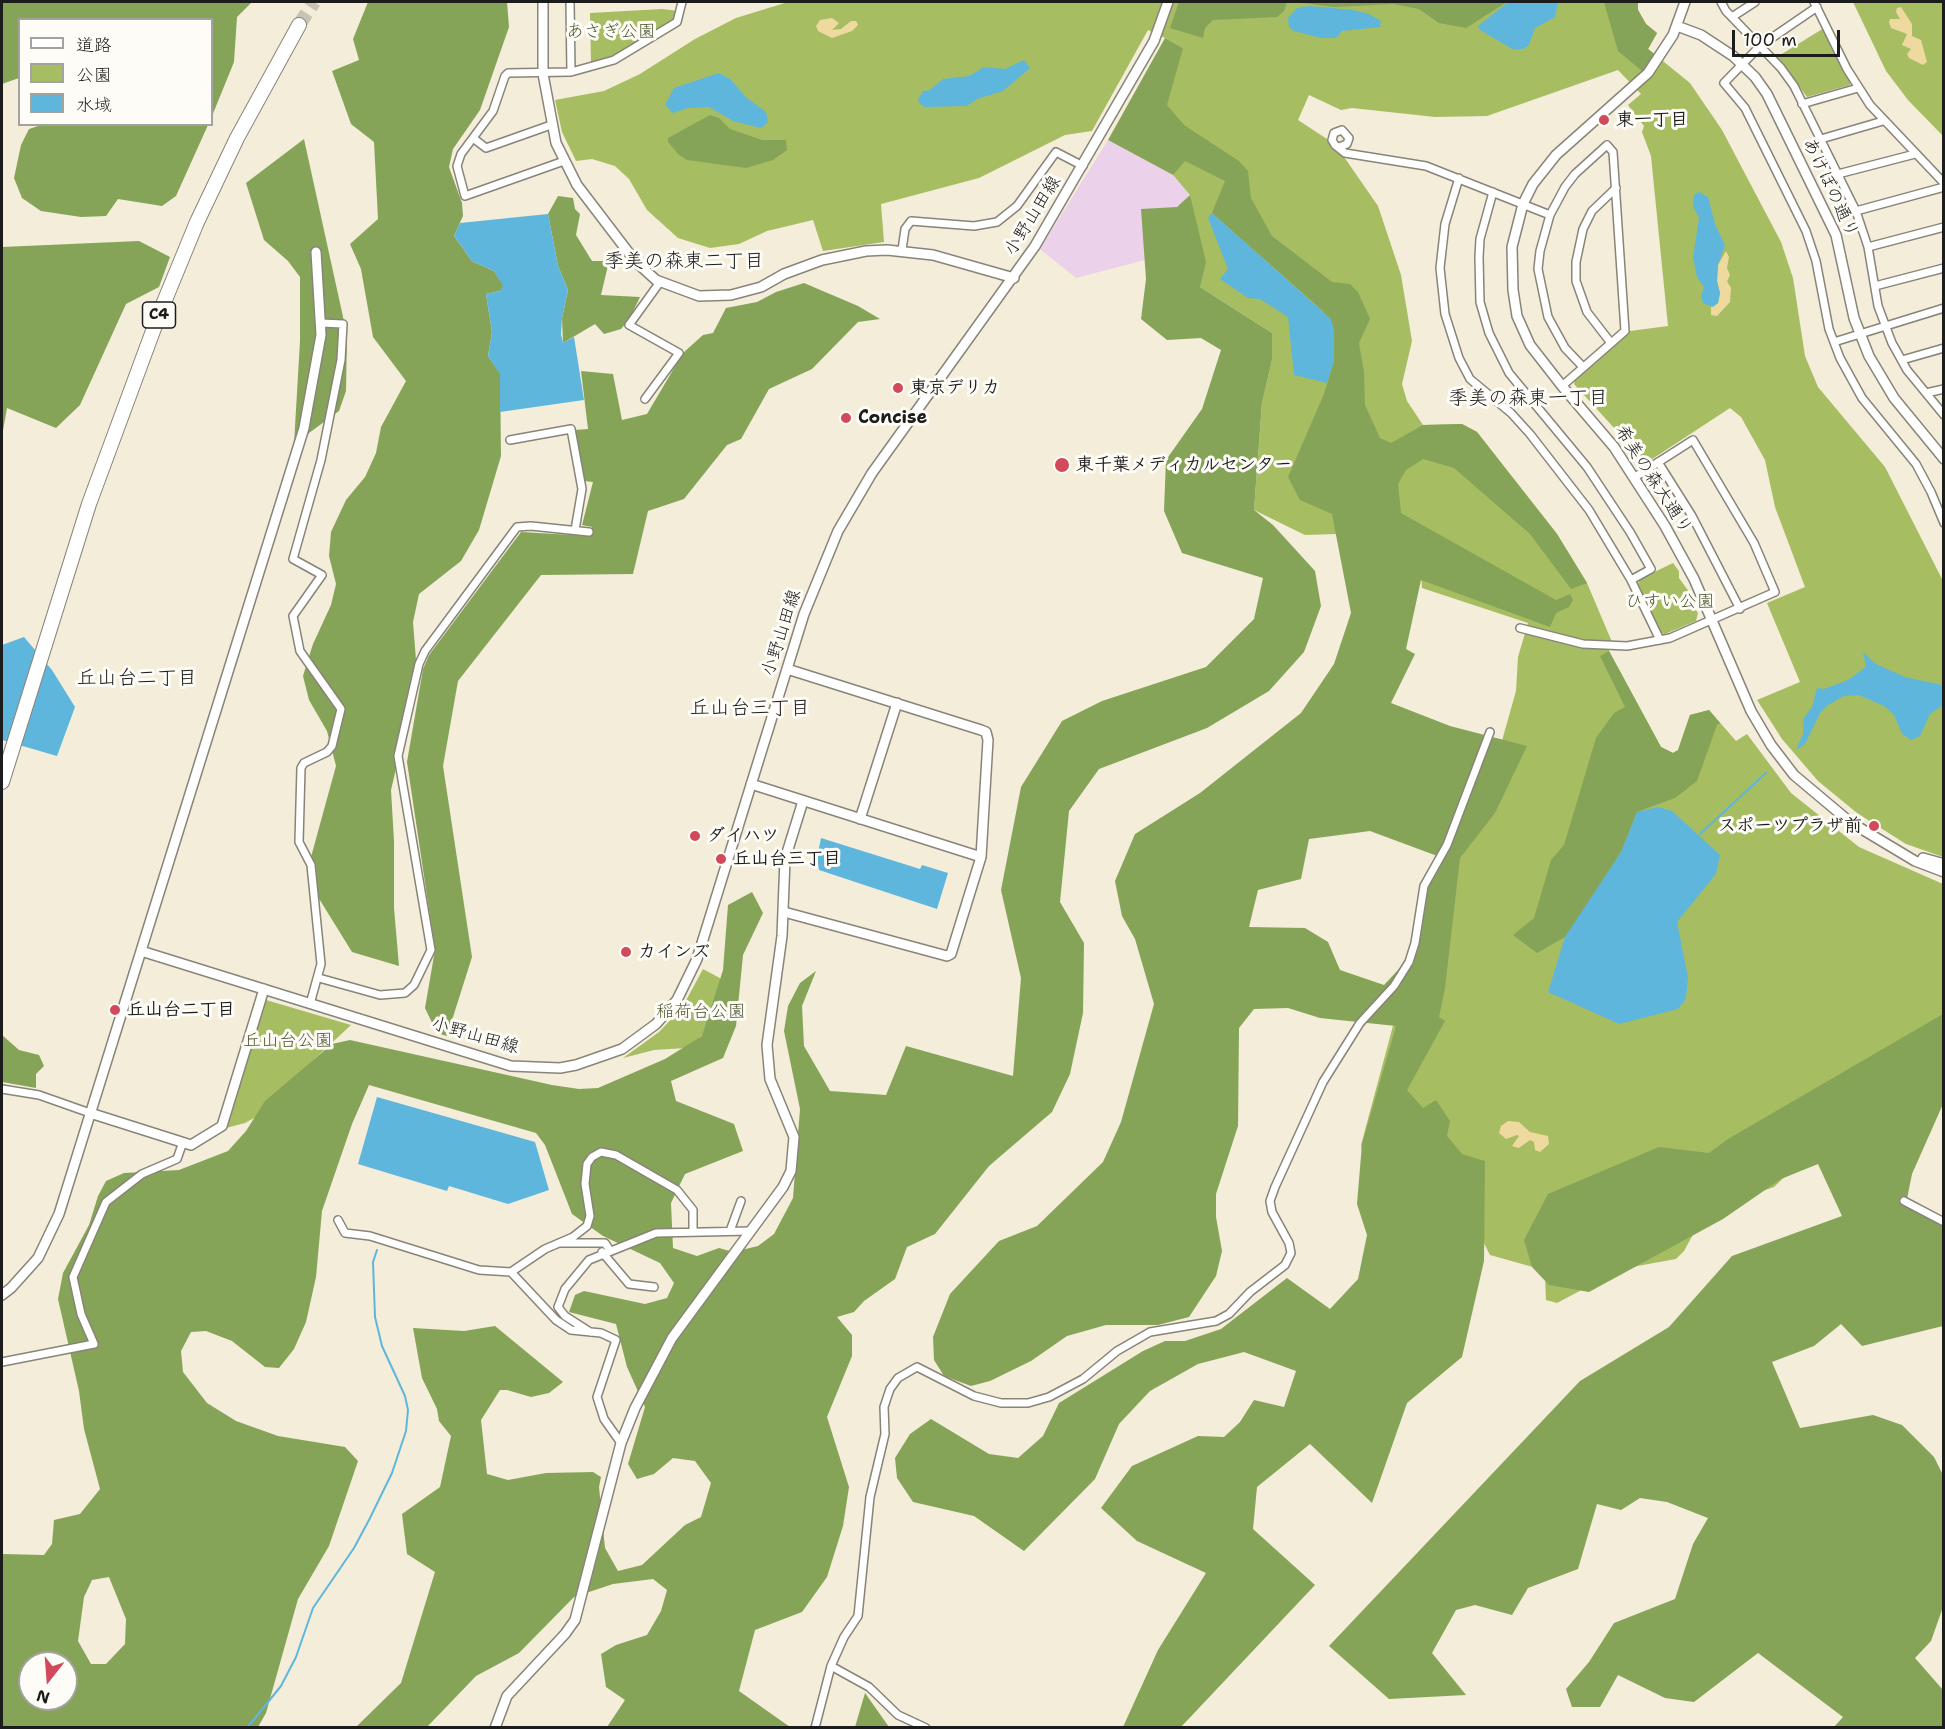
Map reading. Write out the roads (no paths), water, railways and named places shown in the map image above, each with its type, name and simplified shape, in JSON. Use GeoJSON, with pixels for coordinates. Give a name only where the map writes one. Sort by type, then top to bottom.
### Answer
{"type":"FeatureCollection","features":[{"type":"Feature","properties":{"kind":"highway","name":"C4"},"geometry":{"type":"LineString","coordinates":[[2,782],[123,406],[197,222],[237,138],[298,25]]}},
{"type":"Feature","properties":{"kind":"street"},"geometry":{"type":"LineString","coordinates":[[543,2],[543,74],[551,125],[564,160],[577,185],[635,261],[660,282],[699,296],[731,295],[761,287],[784,274],[822,260],[866,251],[902,250],[933,255],[1014,278]]}},
{"type":"Feature","properties":{"kind":"street"},"geometry":{"type":"LineString","coordinates":[[570,2],[570,72]]}},
{"type":"Feature","properties":{"kind":"street"},"geometry":{"type":"LineString","coordinates":[[564,160],[465,196],[457,166],[460,154],[493,111],[505,75],[508,73],[570,72],[614,60],[677,22],[682,2]]}},
{"type":"Feature","properties":{"kind":"street","name":"小野山田線"},"geometry":{"type":"LineString","coordinates":[[141,951],[511,1066],[560,1068],[597,1059],[622,1049],[656,1024],[677,1000],[689,978],[787,669],[825,559],[853,504],[876,468],[1014,278],[1083,166],[1154,41],[1168,2]]}},
{"type":"Feature","properties":{"kind":"street","name":"希美の森大通り"},"geometry":{"type":"LineString","coordinates":[[1685,2],[1677,26],[1663,53],[1648,73],[1556,154],[1533,184],[1516,226],[1511,268],[1517,316],[1530,345],[1605,435],[1635,477],[1685,561],[1713,621],[1750,711],[1771,745],[1794,775],[1820,798],[1874,838],[1890,846]]}},
{"type":"Feature","properties":{"kind":"street"},"geometry":{"type":"LineString","coordinates":[[1721,2],[1732,17],[1781,68],[1802,104],[1856,211],[1868,247],[1885,325],[1902,360],[1944,415]]}},
{"type":"Feature","properties":{"kind":"street"},"geometry":{"type":"LineString","coordinates":[[1732,17],[1755,2]]}},
{"type":"Feature","properties":{"kind":"street"},"geometry":{"type":"LineString","coordinates":[[1856,211],[1944,185],[1883,121],[1858,88],[1815,4],[1760,46],[1724,83],[1745,108],[1806,231],[1816,261],[1824,311],[1834,342],[1862,398],[1916,464],[1944,523]]}},
{"type":"Feature","properties":{"kind":"street","name":"あけぼの通り"},"geometry":{"type":"LineString","coordinates":[[1677,26],[1701,35],[1742,64],[1767,94],[1828,214],[1842,254],[1859,332],[1869,356],[1894,398],[1944,459]]}},
{"type":"Feature","properties":{"kind":"street"},"geometry":{"type":"LineString","coordinates":[[1802,104],[1858,88]]}},
{"type":"Feature","properties":{"kind":"street"},"geometry":{"type":"LineString","coordinates":[[1821,140],[1883,121]]}},
{"type":"Feature","properties":{"kind":"street"},"geometry":{"type":"LineString","coordinates":[[473,138],[486,148],[551,125]]}},
{"type":"Feature","properties":{"kind":"street"},"geometry":{"type":"LineString","coordinates":[[1345,153],[1347,133],[1337,131],[1332,140],[1345,153],[1356,157],[1409,162],[1459,178],[1550,215]]}},
{"type":"Feature","properties":{"kind":"street"},"geometry":{"type":"LineString","coordinates":[[1339,147],[1347,144]]}},
{"type":"Feature","properties":{"kind":"street"},"geometry":{"type":"LineString","coordinates":[[1562,386],[1625,331],[1614,152],[1607,145],[1575,174],[1550,215],[1543,234],[1538,269],[1543,299],[1556,332],[1565,348],[1583,367]]}},
{"type":"Feature","properties":{"kind":"street"},"geometry":{"type":"LineString","coordinates":[[902,250],[905,229],[911,221],[974,226],[997,222],[1017,206],[1056,152],[1083,166]]}},
{"type":"Feature","properties":{"kind":"street"},"geometry":{"type":"LineString","coordinates":[[1838,174],[1915,154]]}},
{"type":"Feature","properties":{"kind":"street"},"geometry":{"type":"LineString","coordinates":[[1459,178],[1445,224],[1440,268],[1445,314],[1459,358],[1470,379],[1511,413],[1547,454],[1610,542],[1660,640]]}},
{"type":"Feature","properties":{"kind":"street"},"geometry":{"type":"LineString","coordinates":[[1611,343],[1597,327],[1583,304],[1576,281],[1576,262],[1583,229],[1593,211],[1616,188]]}},
{"type":"Feature","properties":{"kind":"street"},"geometry":{"type":"LineString","coordinates":[[1493,192],[1480,239],[1479,256],[1480,302],[1489,333],[1509,373],[1587,467],[1630,532],[1651,569],[1631,580]]}},
{"type":"Feature","properties":{"kind":"street"},"geometry":{"type":"LineString","coordinates":[[1868,247],[1944,227]]}},
{"type":"Feature","properties":{"kind":"street"},"geometry":{"type":"LineString","coordinates":[[2,1295],[26,1273],[49,1238],[59,1214],[304,428],[316,366],[321,323],[316,252]]}},
{"type":"Feature","properties":{"kind":"street"},"geometry":{"type":"LineString","coordinates":[[1875,286],[1944,268]]}},
{"type":"Feature","properties":{"kind":"street"},"geometry":{"type":"LineString","coordinates":[[645,399],[679,353],[629,325],[660,282]]}},
{"type":"Feature","properties":{"kind":"street"},"geometry":{"type":"LineString","coordinates":[[1834,342],[1859,332],[1944,308]]}},
{"type":"Feature","properties":{"kind":"street"},"geometry":{"type":"LineString","coordinates":[[310,1004],[321,964],[311,865],[299,842],[298,834],[301,768],[304,763],[327,752],[332,746],[341,709],[300,651],[293,616],[322,575],[293,559],[321,460],[341,360],[343,324],[321,323]]}},
{"type":"Feature","properties":{"kind":"street"},"geometry":{"type":"LineString","coordinates":[[1902,360],[1944,348]]}},
{"type":"Feature","properties":{"kind":"street"},"geometry":{"type":"LineString","coordinates":[[1926,393],[1944,389]]}},
{"type":"Feature","properties":{"kind":"street"},"geometry":{"type":"LineString","coordinates":[[510,440],[571,429],[582,489],[575,530]]}},
{"type":"Feature","properties":{"kind":"street"},"geometry":{"type":"LineString","coordinates":[[1520,628],[1583,644],[1608,646],[1660,640],[1713,621],[1775,592],[1744,525],[1693,440],[1635,477]]}},
{"type":"Feature","properties":{"kind":"street"},"geometry":{"type":"LineString","coordinates":[[1658,462],[1692,516],[1740,609]]}},
{"type":"Feature","properties":{"kind":"street"},"geometry":{"type":"LineString","coordinates":[[319,978],[380,994],[405,993],[414,985],[431,950],[398,756],[419,664],[425,651],[518,527],[531,526],[589,532]]}},
{"type":"Feature","properties":{"kind":"street"},"geometry":{"type":"LineString","coordinates":[[784,912],[947,957],[951,954],[981,857],[986,732],[787,669]]}},
{"type":"Feature","properties":{"kind":"street"},"geometry":{"type":"LineString","coordinates":[[860,819],[897,703]]}},
{"type":"Feature","properties":{"kind":"street"},"geometry":{"type":"LineString","coordinates":[[815,1728],[831,1666],[844,1638],[858,1616],[870,1497],[885,1434],[884,1407],[890,1389],[898,1378],[910,1368],[917,1367],[974,1396],[1001,1404],[1028,1403],[1049,1397],[1083,1379],[1117,1351],[1150,1332],[1202,1324],[1222,1317],[1285,1265],[1291,1253],[1289,1244],[1272,1212],[1270,1201],[1275,1187],[1323,1082],[1360,1023],[1394,986],[1408,962],[1415,943],[1424,886],[1447,844],[1490,732]]}},
{"type":"Feature","properties":{"kind":"street"},"geometry":{"type":"LineString","coordinates":[[751,784],[981,857]]}},
{"type":"Feature","properties":{"kind":"street"},"geometry":{"type":"LineString","coordinates":[[495,1728],[507,1696],[565,1634],[575,1620],[621,1443],[635,1408],[672,1338],[783,1187],[791,1171],[794,1137],[775,1098],[767,1064],[767,1045],[784,912],[785,859],[803,801]]}},
{"type":"Feature","properties":{"kind":"street"},"geometry":{"type":"LineString","coordinates":[[1890,846],[1944,864]]}},
{"type":"Feature","properties":{"kind":"street"},"geometry":{"type":"LineString","coordinates":[[1890,846],[1915,861],[1944,872]]}},
{"type":"Feature","properties":{"kind":"street"},"geometry":{"type":"LineString","coordinates":[[2,1089],[39,1095],[191,1145],[222,1126],[264,989]]}},
{"type":"Feature","properties":{"kind":"street"},"geometry":{"type":"LineString","coordinates":[[2,1362],[94,1344],[81,1314],[73,1277],[106,1202],[142,1174],[177,1159],[183,1142]]}},
{"type":"Feature","properties":{"kind":"street"},"geometry":{"type":"LineString","coordinates":[[338,1220],[345,1233],[370,1236],[479,1270],[511,1272],[587,1226],[590,1216],[585,1184],[586,1164],[601,1152],[616,1155],[677,1190],[693,1210],[693,1232]]}},
{"type":"Feature","properties":{"kind":"street"},"geometry":{"type":"LineString","coordinates":[[730,1231],[741,1201]]}},
{"type":"Feature","properties":{"kind":"street"},"geometry":{"type":"LineString","coordinates":[[1904,1201],[1944,1222]]}},
{"type":"Feature","properties":{"kind":"street"},"geometry":{"type":"LineString","coordinates":[[590,1332],[565,1316],[558,1307],[558,1303],[578,1270],[589,1260],[606,1251],[656,1233],[751,1231]]}},
{"type":"Feature","properties":{"kind":"street"},"geometry":{"type":"LineString","coordinates":[[558,1243],[605,1243],[606,1251],[629,1284],[654,1287]]}},
{"type":"Feature","properties":{"kind":"street"},"geometry":{"type":"LineString","coordinates":[[511,1272],[556,1320],[571,1330],[612,1336],[615,1340],[597,1397],[604,1419],[621,1443]]}},
{"type":"Feature","properties":{"kind":"street"},"geometry":{"type":"LineString","coordinates":[[831,1666],[869,1687],[898,1715],[926,1728]]}},
{"type":"Feature","properties":{"kind":"water"},"geometry":{"type":"Polygon","coordinates":[[[1558,2],[1555,17],[1535,28],[1529,45],[1523,49],[1514,50],[1480,30],[1478,26],[1507,3],[1558,2]]]}},
{"type":"Feature","properties":{"kind":"water"},"geometry":{"type":"Polygon","coordinates":[[[1309,6],[1353,10],[1369,14],[1381,21],[1380,27],[1342,31],[1336,38],[1321,38],[1294,31],[1289,27],[1288,18],[1297,8],[1309,6]]]}},
{"type":"Feature","properties":{"kind":"water"},"geometry":{"type":"Polygon","coordinates":[[[1024,60],[1030,68],[1003,91],[977,99],[967,106],[925,107],[918,100],[923,91],[930,90],[943,79],[969,76],[984,67],[1005,69],[1024,60]]]}},
{"type":"Feature","properties":{"kind":"water"},"geometry":{"type":"Polygon","coordinates":[[[719,73],[730,79],[747,98],[766,112],[768,122],[764,126],[760,128],[733,121],[709,107],[688,108],[673,113],[665,105],[674,88],[719,73]]]}},
{"type":"Feature","properties":{"kind":"water"},"geometry":{"type":"Polygon","coordinates":[[[1699,192],[1708,197],[1715,224],[1725,245],[1718,265],[1717,281],[1720,293],[1718,303],[1713,307],[1703,303],[1701,296],[1704,287],[1697,277],[1693,257],[1699,218],[1693,206],[1694,195],[1699,192]]]}},
{"type":"Feature","properties":{"kind":"water"},"geometry":{"type":"Polygon","coordinates":[[[1212,213],[1331,319],[1334,330],[1334,361],[1327,383],[1294,375],[1288,317],[1260,299],[1248,298],[1220,279],[1228,269],[1208,218],[1212,213]]]}},
{"type":"Feature","properties":{"kind":"water"},"geometry":{"type":"Polygon","coordinates":[[[548,214],[558,266],[568,290],[561,334],[563,343],[574,337],[584,400],[500,412],[500,374],[488,356],[492,332],[486,294],[500,291],[503,286],[494,271],[472,261],[454,236],[460,223],[548,214]]]}},
{"type":"Feature","properties":{"kind":"water"},"geometry":{"type":"Polygon","coordinates":[[[24,637],[52,670],[75,707],[57,756],[2,740],[2,645],[24,637]]]}},
{"type":"Feature","properties":{"kind":"water"},"geometry":{"type":"Polygon","coordinates":[[[1863,652],[1876,664],[1905,677],[1942,685],[1943,705],[1930,714],[1920,736],[1911,740],[1902,734],[1894,715],[1884,706],[1859,695],[1844,696],[1828,705],[1820,713],[1805,744],[1796,750],[1803,734],[1804,718],[1812,707],[1817,688],[1824,689],[1848,680],[1863,669],[1866,666],[1863,652]]]}},
{"type":"Feature","properties":{"kind":"water"},"geometry":{"type":"Polygon","coordinates":[[[1658,807],[1672,811],[1720,855],[1716,874],[1677,922],[1688,977],[1686,999],[1678,1009],[1619,1024],[1548,992],[1565,937],[1621,852],[1637,812],[1658,807]]]}},
{"type":"Feature","properties":{"kind":"water"},"geometry":{"type":"Polygon","coordinates":[[[821,838],[920,869],[922,865],[948,873],[937,909],[819,870],[817,858],[821,838]]]}},
{"type":"Feature","properties":{"kind":"water"},"geometry":{"type":"Polygon","coordinates":[[[377,1097],[535,1142],[549,1190],[508,1204],[449,1186],[447,1191],[358,1164],[377,1097]]]}},
{"type":"Feature","properties":{"kind":"waterway"},"geometry":{"type":"LineString","coordinates":[[1700,834],[1766,773]]}},
{"type":"Feature","properties":{"kind":"waterway"},"geometry":{"type":"LineString","coordinates":[[247,1728],[281,1686],[296,1657],[313,1608],[354,1548],[369,1520],[392,1473],[406,1431],[408,1410],[405,1396],[382,1346],[375,1317],[373,1262],[377,1250]]}},
{"type":"Feature","properties":{"kind":"tunnel"},"geometry":{"type":"LineString","coordinates":[[299,25],[314,2]]}},
{"type":"Feature","properties":{"kind":"place","name":"東一丁目"},"geometry":{"type":"Point","coordinates":[1604,120]}},
{"type":"Feature","properties":{"kind":"place","name":"東京デリカ"},"geometry":{"type":"Point","coordinates":[898,388]}},
{"type":"Feature","properties":{"kind":"place","name":"Concise"},"geometry":{"type":"Point","coordinates":[846,418]}},
{"type":"Feature","properties":{"kind":"place","name":"東千葉メディカルセンター"},"geometry":{"type":"Point","coordinates":[1062,465]}},
{"type":"Feature","properties":{"kind":"place","name":"スポーツプラザ前"},"geometry":{"type":"Point","coordinates":[1874,826]}},
{"type":"Feature","properties":{"kind":"place","name":"ダイハツ"},"geometry":{"type":"Point","coordinates":[695,836]}},
{"type":"Feature","properties":{"kind":"place","name":"丘山台三丁目"},"geometry":{"type":"Point","coordinates":[721,859]}},
{"type":"Feature","properties":{"kind":"place","name":"カインズ"},"geometry":{"type":"Point","coordinates":[626,952]}},
{"type":"Feature","properties":{"kind":"place","name":"丘山台二丁目"},"geometry":{"type":"Point","coordinates":[115,1010]}},
{"type":"Feature","properties":{"kind":"district","name":"季美の森東二丁目"},"geometry":{"type":"Point","coordinates":[684,262]}},
{"type":"Feature","properties":{"kind":"district","name":"季美の森東一丁目"},"geometry":{"type":"Point","coordinates":[1528,399]}},
{"type":"Feature","properties":{"kind":"district","name":"丘山台二丁目"},"geometry":{"type":"Point","coordinates":[137,679]}},
{"type":"Feature","properties":{"kind":"district","name":"丘山台三丁目"},"geometry":{"type":"Point","coordinates":[750,709]}},
{"type":"Feature","properties":{"kind":"park label","name":"あさぎ公園"},"geometry":{"type":"Point","coordinates":[611,32]}},
{"type":"Feature","properties":{"kind":"park label","name":"ひすい公園"},"geometry":{"type":"Point","coordinates":[1670,602]}},
{"type":"Feature","properties":{"kind":"park label","name":"稲荷台公園"},"geometry":{"type":"Point","coordinates":[701,1012]}},
{"type":"Feature","properties":{"kind":"park label","name":"丘山台公園"},"geometry":{"type":"Point","coordinates":[288,1041]}}]}
